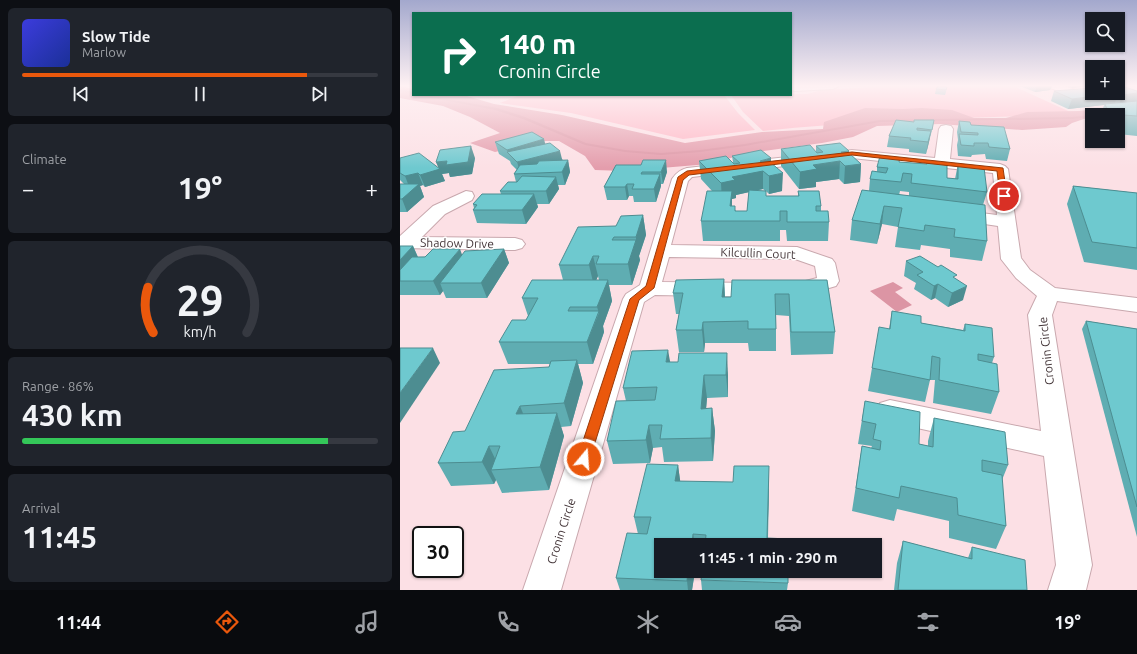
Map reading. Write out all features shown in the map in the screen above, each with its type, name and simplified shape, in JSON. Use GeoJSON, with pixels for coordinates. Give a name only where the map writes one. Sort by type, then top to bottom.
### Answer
{"type":"FeatureCollection","features":[{"type":"Feature","properties":{"kind":"street"},"geometry":{"type":"LineString","coordinates":[[942,163],[946,129]]}},
{"type":"Feature","properties":{"kind":"street"},"geometry":{"type":"LineString","coordinates":[[650,288],[680,179],[687,173],[852,154],[1000,169],[1011,260],[1023,274],[1049,294],[1091,298],[1137,305]]}},
{"type":"Feature","properties":{"kind":"street"},"geometry":{"type":"LineString","coordinates":[[403,242],[439,210],[466,196]]}},
{"type":"Feature","properties":{"kind":"street"},"geometry":{"type":"LineString","coordinates":[[944,214],[1007,222]]}},
{"type":"Feature","properties":{"kind":"street","name":"Shadow Drive"},"geometry":{"type":"LineString","coordinates":[[403,242],[515,244]]}},
{"type":"Feature","properties":{"kind":"street","name":"Kilcullin Court"},"geometry":{"type":"LineString","coordinates":[[650,288],[798,290],[828,281],[825,263],[798,252],[660,251]]}},
{"type":"Feature","properties":{"kind":"street","name":"Cronin Circle"},"geometry":{"type":"LineString","coordinates":[[542,590],[634,299],[650,288]]}},
{"type":"Feature","properties":{"kind":"street","name":"Cronin Circle"},"geometry":{"type":"LineString","coordinates":[[1049,294],[1040,315],[1074,565],[1067,590]]}},
{"type":"Feature","properties":{"kind":"street"},"geometry":{"type":"LineString","coordinates":[[879,409],[1058,447]]}},
{"type":"Feature","properties":{"kind":"shaded area"},"geometry":{"type":"Polygon","coordinates":[[[461,114],[553,114],[685,143],[762,132],[823,129],[824,122],[849,114],[962,114],[974,118],[1006,118],[1022,114],[1085,114],[1085,119],[1072,123],[1066,127],[1022,130],[940,124],[877,126],[853,137],[822,143],[749,153],[709,164],[625,171],[595,170],[585,156],[559,141],[542,141],[495,152],[470,143],[500,133],[461,114]]]}},
{"type":"Feature","properties":{"kind":"shaded area"},"geometry":{"type":"Polygon","coordinates":[[[573,114],[739,114],[755,130],[683,139],[573,114]]]}},
{"type":"Feature","properties":{"kind":"shaded area"},"geometry":{"type":"Polygon","coordinates":[[[745,114],[1074,114],[1077,115],[841,124],[763,131],[745,114]]]}},
{"type":"Feature","properties":{"kind":"shaded area"},"geometry":{"type":"Polygon","coordinates":[[[893,282],[903,288],[895,292],[912,305],[897,312],[870,291],[893,282]]]}},
{"type":"Feature","properties":{"kind":"building"},"geometry":{"type":"Polygon","coordinates":[[[1125,114],[1137,114],[1137,116],[1125,115],[1125,114]]]}},
{"type":"Feature","properties":{"kind":"building"},"geometry":{"type":"Polygon","coordinates":[[[896,120],[914,122],[914,120],[934,120],[932,130],[917,128],[917,130],[931,131],[928,142],[910,140],[911,138],[889,136],[896,120]]]}},
{"type":"Feature","properties":{"kind":"building"},"geometry":{"type":"Polygon","coordinates":[[[959,121],[970,122],[971,125],[1004,127],[1010,149],[989,147],[988,143],[974,143],[974,146],[961,145],[959,134],[978,135],[978,133],[961,132],[959,121]]]}},
{"type":"Feature","properties":{"kind":"building"},"geometry":{"type":"Polygon","coordinates":[[[532,132],[544,139],[507,150],[495,142],[532,132]]]}},
{"type":"Feature","properties":{"kind":"building"},"geometry":{"type":"Polygon","coordinates":[[[550,143],[560,151],[517,162],[507,152],[550,143]]]}},
{"type":"Feature","properties":{"kind":"building"},"geometry":{"type":"Polygon","coordinates":[[[840,143],[849,151],[841,152],[843,154],[849,153],[861,164],[845,166],[840,161],[813,165],[817,169],[800,172],[781,149],[810,145],[817,153],[823,152],[816,146],[840,143]]]}},
{"type":"Feature","properties":{"kind":"building"},"geometry":{"type":"Polygon","coordinates":[[[471,146],[468,162],[446,165],[447,161],[436,162],[440,150],[471,146]]]}},
{"type":"Feature","properties":{"kind":"building"},"geometry":{"type":"Polygon","coordinates":[[[761,150],[771,158],[760,161],[763,164],[770,162],[783,173],[769,176],[763,171],[732,177],[735,180],[721,183],[699,161],[726,156],[734,164],[740,163],[732,156],[761,150]]]}},
{"type":"Feature","properties":{"kind":"building"},"geometry":{"type":"Polygon","coordinates":[[[419,153],[440,169],[420,175],[418,173],[405,176],[400,173],[400,158],[419,153]]]}},
{"type":"Feature","properties":{"kind":"building"},"geometry":{"type":"Polygon","coordinates":[[[880,156],[900,158],[899,162],[927,164],[927,161],[947,163],[947,178],[958,179],[958,164],[984,167],[987,192],[911,183],[912,174],[903,173],[901,182],[870,179],[872,171],[886,173],[888,168],[877,167],[880,156]]]}},
{"type":"Feature","properties":{"kind":"building"},"geometry":{"type":"Polygon","coordinates":[[[568,160],[562,172],[514,174],[520,165],[537,164],[539,161],[568,160]]]}},
{"type":"Feature","properties":{"kind":"building"},"geometry":{"type":"Polygon","coordinates":[[[643,160],[666,160],[661,172],[642,172],[641,174],[660,174],[654,189],[632,189],[634,184],[627,184],[625,187],[604,187],[616,165],[641,165],[643,160]]]}},
{"type":"Feature","properties":{"kind":"building"},"geometry":{"type":"Polygon","coordinates":[[[522,176],[556,177],[546,191],[500,191],[508,182],[517,182],[522,176]]]}},
{"type":"Feature","properties":{"kind":"building"},"geometry":{"type":"Polygon","coordinates":[[[400,184],[419,184],[402,199],[400,199],[400,184]]]}},
{"type":"Feature","properties":{"kind":"building"},"geometry":{"type":"Polygon","coordinates":[[[1073,186],[1137,193],[1137,248],[1092,242],[1073,186]]]}},
{"type":"Feature","properties":{"kind":"building"},"geometry":{"type":"Polygon","coordinates":[[[749,190],[766,191],[766,196],[799,196],[798,191],[819,191],[821,206],[816,206],[816,211],[828,211],[829,222],[787,222],[787,211],[780,211],[780,221],[701,221],[707,191],[732,191],[730,206],[735,206],[735,211],[747,211],[749,190]]]}},
{"type":"Feature","properties":{"kind":"building"},"geometry":{"type":"Polygon","coordinates":[[[862,190],[985,205],[987,241],[954,237],[955,229],[925,225],[924,231],[898,227],[902,208],[884,206],[880,224],[852,220],[862,190]]]}},
{"type":"Feature","properties":{"kind":"building"},"geometry":{"type":"Polygon","coordinates":[[[482,194],[534,194],[522,210],[473,210],[477,205],[473,204],[482,194]]]}},
{"type":"Feature","properties":{"kind":"building"},"geometry":{"type":"Polygon","coordinates":[[[643,215],[636,237],[614,237],[612,240],[636,240],[628,264],[596,264],[599,256],[593,256],[589,265],[559,265],[578,227],[616,226],[621,216],[643,215]]]}},
{"type":"Feature","properties":{"kind":"building"},"geometry":{"type":"Polygon","coordinates":[[[400,246],[413,246],[400,260],[400,246]]]}},
{"type":"Feature","properties":{"kind":"building"},"geometry":{"type":"Polygon","coordinates":[[[433,249],[460,249],[433,281],[400,281],[400,270],[412,257],[425,257],[433,249]]]}},
{"type":"Feature","properties":{"kind":"building"},"geometry":{"type":"Polygon","coordinates":[[[504,249],[481,283],[440,283],[465,251],[504,249]]]}},
{"type":"Feature","properties":{"kind":"building"},"geometry":{"type":"Polygon","coordinates":[[[920,256],[938,267],[941,265],[957,275],[953,277],[967,286],[952,293],[938,284],[934,286],[917,275],[923,272],[906,261],[920,256]]]}},
{"type":"Feature","properties":{"kind":"building"},"geometry":{"type":"Polygon","coordinates":[[[724,279],[722,297],[731,297],[732,280],[827,280],[835,332],[791,332],[789,294],[775,294],[776,329],[748,329],[748,321],[703,322],[702,330],[676,330],[683,293],[673,293],[676,280],[724,279]]]}},
{"type":"Feature","properties":{"kind":"building"},"geometry":{"type":"Polygon","coordinates":[[[532,280],[608,280],[597,307],[570,307],[568,311],[599,311],[587,342],[499,342],[512,320],[526,320],[538,298],[522,298],[532,280]]]}},
{"type":"Feature","properties":{"kind":"building"},"geometry":{"type":"Polygon","coordinates":[[[892,311],[921,316],[921,323],[965,331],[965,324],[992,328],[994,357],[978,354],[978,360],[997,364],[999,392],[939,380],[940,358],[932,356],[930,380],[872,368],[879,327],[890,329],[892,311]]]}},
{"type":"Feature","properties":{"kind":"building"},"geometry":{"type":"Polygon","coordinates":[[[1086,321],[1137,329],[1137,507],[1086,321]]]}},
{"type":"Feature","properties":{"kind":"building"},"geometry":{"type":"Polygon","coordinates":[[[400,348],[433,348],[400,393],[400,348]]]}},
{"type":"Feature","properties":{"kind":"building"},"geometry":{"type":"Polygon","coordinates":[[[668,350],[666,362],[678,362],[679,353],[727,353],[726,375],[704,375],[701,409],[712,408],[711,438],[660,439],[662,425],[649,425],[646,440],[607,441],[616,401],[655,400],[657,387],[623,388],[632,351],[668,350]]]}},
{"type":"Feature","properties":{"kind":"building"},"geometry":{"type":"Polygon","coordinates":[[[577,360],[564,403],[520,406],[516,414],[557,413],[540,467],[491,470],[500,446],[489,446],[482,462],[438,463],[453,432],[465,431],[494,370],[549,367],[551,361],[577,360]]]}},
{"type":"Feature","properties":{"kind":"building"},"geometry":{"type":"Polygon","coordinates":[[[865,401],[920,412],[919,444],[933,447],[934,418],[1005,432],[1008,465],[982,460],[982,471],[1002,475],[1006,526],[958,515],[957,498],[901,486],[899,498],[856,488],[862,446],[880,450],[881,441],[873,439],[876,424],[862,421],[865,401]]]}},
{"type":"Feature","properties":{"kind":"building"},"geometry":{"type":"Polygon","coordinates":[[[647,464],[678,465],[675,481],[733,482],[734,466],[769,466],[767,538],[706,538],[706,535],[693,534],[693,538],[654,538],[654,578],[687,578],[687,581],[616,578],[627,533],[647,534],[651,517],[634,517],[647,464]]]}},
{"type":"Feature","properties":{"kind":"building"},"geometry":{"type":"Polygon","coordinates":[[[903,541],[972,559],[972,547],[1025,560],[1027,590],[898,590],[903,541]]]}},
{"type":"Feature","properties":{"kind":"building"},"geometry":{"type":"Polygon","coordinates":[[[701,578],[788,578],[788,583],[701,580],[701,578]]]}},
{"type":"Feature","properties":{"kind":"waterway"},"geometry":{"type":"LineString","coordinates":[[510,114],[585,144],[625,151],[661,154],[745,145],[880,121],[1085,117]]}},
{"type":"Feature","properties":{"kind":"route"},"geometry":{"type":"LineString","coordinates":[[584,459],[634,299],[650,288],[680,179],[687,173],[852,154],[1000,169],[1004,196]]}}]}
